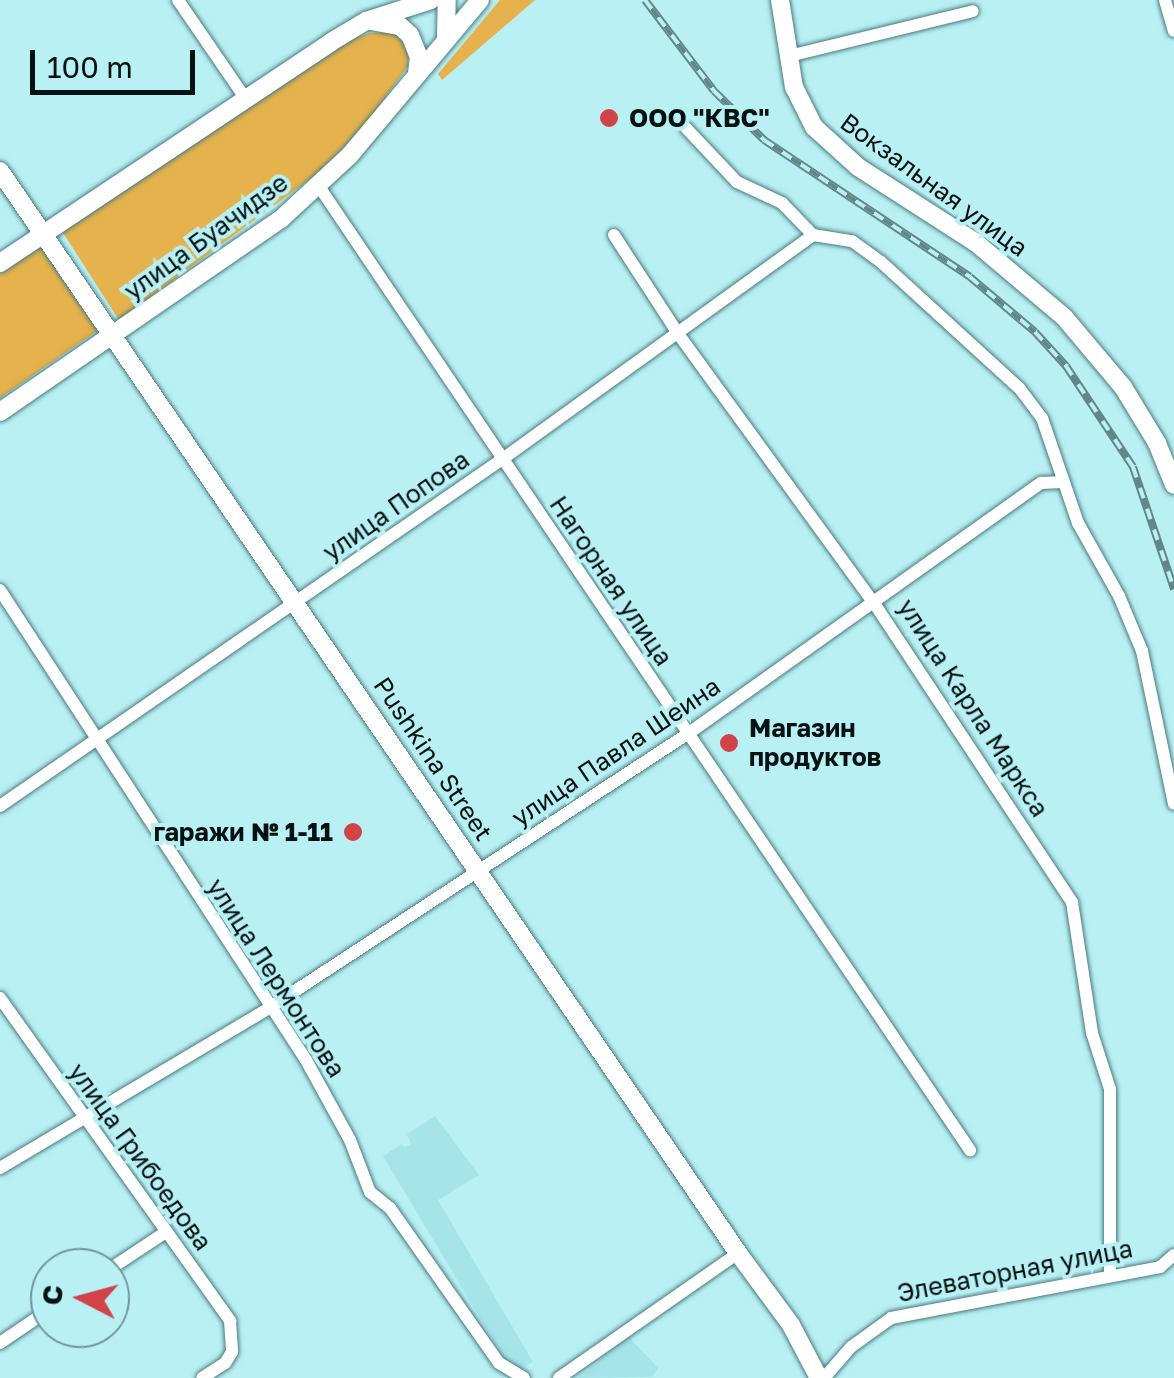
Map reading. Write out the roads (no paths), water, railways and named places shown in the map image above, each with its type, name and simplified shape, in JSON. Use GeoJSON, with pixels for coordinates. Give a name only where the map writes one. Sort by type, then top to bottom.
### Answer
{"type":"FeatureCollection","features":[{"type":"Feature","properties":{"kind":"street"},"geometry":{"type":"LineString","coordinates":[[178,0],[245,98]]}},
{"type":"Feature","properties":{"kind":"street"},"geometry":{"type":"LineString","coordinates":[[0,263],[366,21],[431,0]]}},
{"type":"Feature","properties":{"kind":"street"},"geometry":{"type":"LineString","coordinates":[[446,39],[447,0]]}},
{"type":"Feature","properties":{"kind":"street","name":"улица Буачидзе"},"geometry":{"type":"LineString","coordinates":[[0,412],[280,219],[372,131],[480,0]]}},
{"type":"Feature","properties":{"kind":"street","name":"Вокзальная улица"},"geometry":{"type":"LineString","coordinates":[[780,0],[802,109],[832,146],[975,242],[1084,337],[1123,387],[1157,443],[1174,485]]}},
{"type":"Feature","properties":{"kind":"street"},"geometry":{"type":"LineString","coordinates":[[1164,0],[1174,31]]}},
{"type":"Feature","properties":{"kind":"street"},"geometry":{"type":"LineString","coordinates":[[789,56],[973,11]]}},
{"type":"Feature","properties":{"kind":"street"},"geometry":{"type":"LineString","coordinates":[[366,21],[387,22],[410,35],[419,57],[417,74]]}},
{"type":"Feature","properties":{"kind":"street"},"geometry":{"type":"LineString","coordinates":[[686,128],[738,182],[782,202],[813,235],[852,241],[882,262],[1020,389],[1054,444],[1062,482],[1142,651],[1174,804]]}},
{"type":"Feature","properties":{"kind":"street","name":"Pushkina Street"},"geometry":{"type":"LineString","coordinates":[[0,171],[738,1253],[806,1346],[821,1378]]}},
{"type":"Feature","properties":{"kind":"street","name":"Нагорная улица"},"geometry":{"type":"LineString","coordinates":[[318,185],[970,1150]]}},
{"type":"Feature","properties":{"kind":"street","name":"улица Карла Маркса"},"geometry":{"type":"LineString","coordinates":[[614,235],[678,334],[874,603],[1072,902],[1092,1033],[1110,1089],[1110,1274]]}},
{"type":"Feature","properties":{"kind":"street","name":"улица Попова"},"geometry":{"type":"LineString","coordinates":[[0,806],[501,460],[813,235]]}},
{"type":"Feature","properties":{"kind":"street","name":"улица Павла Шеина"},"geometry":{"type":"LineString","coordinates":[[0,1168],[268,1008],[689,733],[1040,482],[1055,462]]}},
{"type":"Feature","properties":{"kind":"street"},"geometry":{"type":"LineString","coordinates":[[1040,482],[1062,482]]}},
{"type":"Feature","properties":{"kind":"street","name":"улица Лермонтова"},"geometry":{"type":"LineString","coordinates":[[0,590],[268,1008],[306,1060],[333,1108],[370,1192],[390,1208],[499,1363],[524,1378]]}},
{"type":"Feature","properties":{"kind":"street","name":"улица Грибоедова"},"geometry":{"type":"LineString","coordinates":[[0,998],[230,1321],[234,1345],[226,1363],[202,1378]]}},
{"type":"Feature","properties":{"kind":"street"},"geometry":{"type":"LineString","coordinates":[[130,1256],[166,1232]]}},
{"type":"Feature","properties":{"kind":"street"},"geometry":{"type":"LineString","coordinates":[[559,1378],[572,1374],[738,1253]]}},
{"type":"Feature","properties":{"kind":"street","name":"Элеваторная улица"},"geometry":{"type":"LineString","coordinates":[[821,1378],[850,1348],[891,1318],[1160,1267],[1174,1254]]}},
{"type":"Feature","properties":{"kind":"street"},"geometry":{"type":"LineString","coordinates":[[0,1342],[30,1322]]}},
{"type":"Feature","properties":{"kind":"railway"},"geometry":{"type":"LineString","coordinates":[[645,0],[714,91],[764,140],[970,277],[1035,332],[1066,366],[1133,467],[1174,589]]}},
{"type":"Feature","properties":{"kind":"place","name":"ООО \"КВС\""},"geometry":{"type":"Point","coordinates":[609,118]}},
{"type":"Feature","properties":{"kind":"place","name":"Магазин продуктов"},"geometry":{"type":"Point","coordinates":[729,743]}},
{"type":"Feature","properties":{"kind":"place","name":"гаражи № 1-11"},"geometry":{"type":"Point","coordinates":[353,832]}}]}
